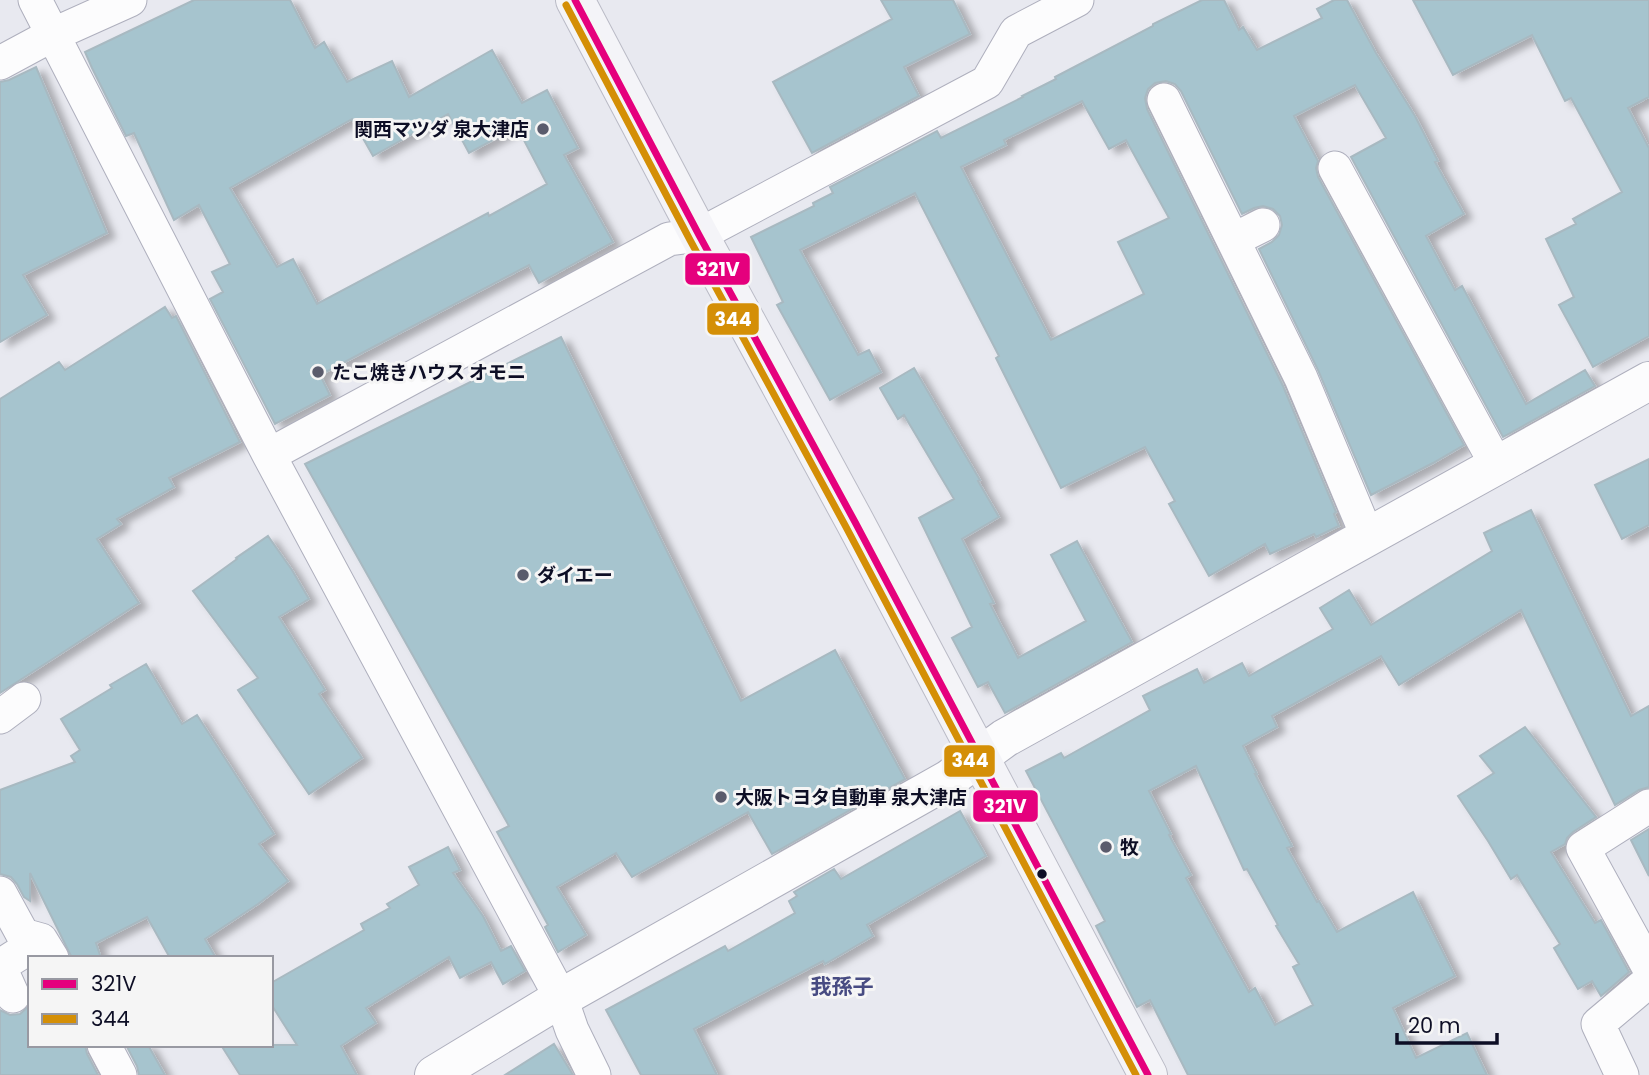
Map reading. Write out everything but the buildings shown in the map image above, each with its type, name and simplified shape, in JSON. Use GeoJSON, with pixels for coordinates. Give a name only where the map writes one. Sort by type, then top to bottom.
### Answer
{"type":"FeatureCollection","features":[{"type":"Feature","properties":{"kind":"main road"},"geometry":{"type":"LineString","coordinates":[[575,0],[1148,1075]]}},
{"type":"Feature","properties":{"kind":"street"},"geometry":{"type":"LineString","coordinates":[[35,0],[269,455],[561,998],[572,1030],[594,1075]]}},
{"type":"Feature","properties":{"kind":"street"},"geometry":{"type":"LineString","coordinates":[[0,63],[52,35],[130,0]]}},
{"type":"Feature","properties":{"kind":"street"},"geometry":{"type":"LineString","coordinates":[[269,455],[668,239],[699,235],[987,82],[1016,32],[1077,0]]}},
{"type":"Feature","properties":{"kind":"street"},"geometry":{"type":"LineString","coordinates":[[1182,115],[1233,240],[1314,372],[1368,538]]}},
{"type":"Feature","properties":{"kind":"street"},"geometry":{"type":"LineString","coordinates":[[1335,168],[1497,466]]}},
{"type":"Feature","properties":{"kind":"street"},"geometry":{"type":"LineString","coordinates":[[1233,240],[1263,225]]}},
{"type":"Feature","properties":{"kind":"street"},"geometry":{"type":"LineString","coordinates":[[434,1075],[561,998],[949,779],[1004,738],[1649,381]]}},
{"type":"Feature","properties":{"kind":"street"},"geometry":{"type":"LineString","coordinates":[[1649,806],[1583,848],[1649,968]]}},
{"type":"Feature","properties":{"kind":"street"},"geometry":{"type":"LineString","coordinates":[[0,893],[23,935],[47,949]]}},
{"type":"Feature","properties":{"kind":"street"},"geometry":{"type":"LineString","coordinates":[[4,976],[28,961]]}},
{"type":"Feature","properties":{"kind":"street"},"geometry":{"type":"LineString","coordinates":[[1622,1075],[1598,1024],[1649,981]]}},
{"type":"Feature","properties":{"kind":"street"},"geometry":{"type":"LineString","coordinates":[[105,1047],[120,1075]]}},
{"type":"Feature","properties":{"kind":"transit line","name":"321V"},"geometry":{"type":"LineString","coordinates":[[575,0],[1148,1075]]}},
{"type":"Feature","properties":{"kind":"transit line","name":"344"},"geometry":{"type":"LineString","coordinates":[[566,5],[1136,1075]]}},
{"type":"Feature","properties":{"kind":"place","name":"関西マツダ 泉大津店"},"geometry":{"type":"Point","coordinates":[543,129]}},
{"type":"Feature","properties":{"kind":"place","name":"たこ焼きハウス オモニ"},"geometry":{"type":"Point","coordinates":[318,372]}},
{"type":"Feature","properties":{"kind":"place","name":"ダイエー"},"geometry":{"type":"Point","coordinates":[523,575]}},
{"type":"Feature","properties":{"kind":"place","name":"大阪トヨタ自動車 泉大津店"},"geometry":{"type":"Point","coordinates":[721,797]}},
{"type":"Feature","properties":{"kind":"place","name":"牧"},"geometry":{"type":"Point","coordinates":[1106,847]}},
{"type":"Feature","properties":{"kind":"district","name":"我孫子"},"geometry":{"type":"Point","coordinates":[842,987]}}]}
